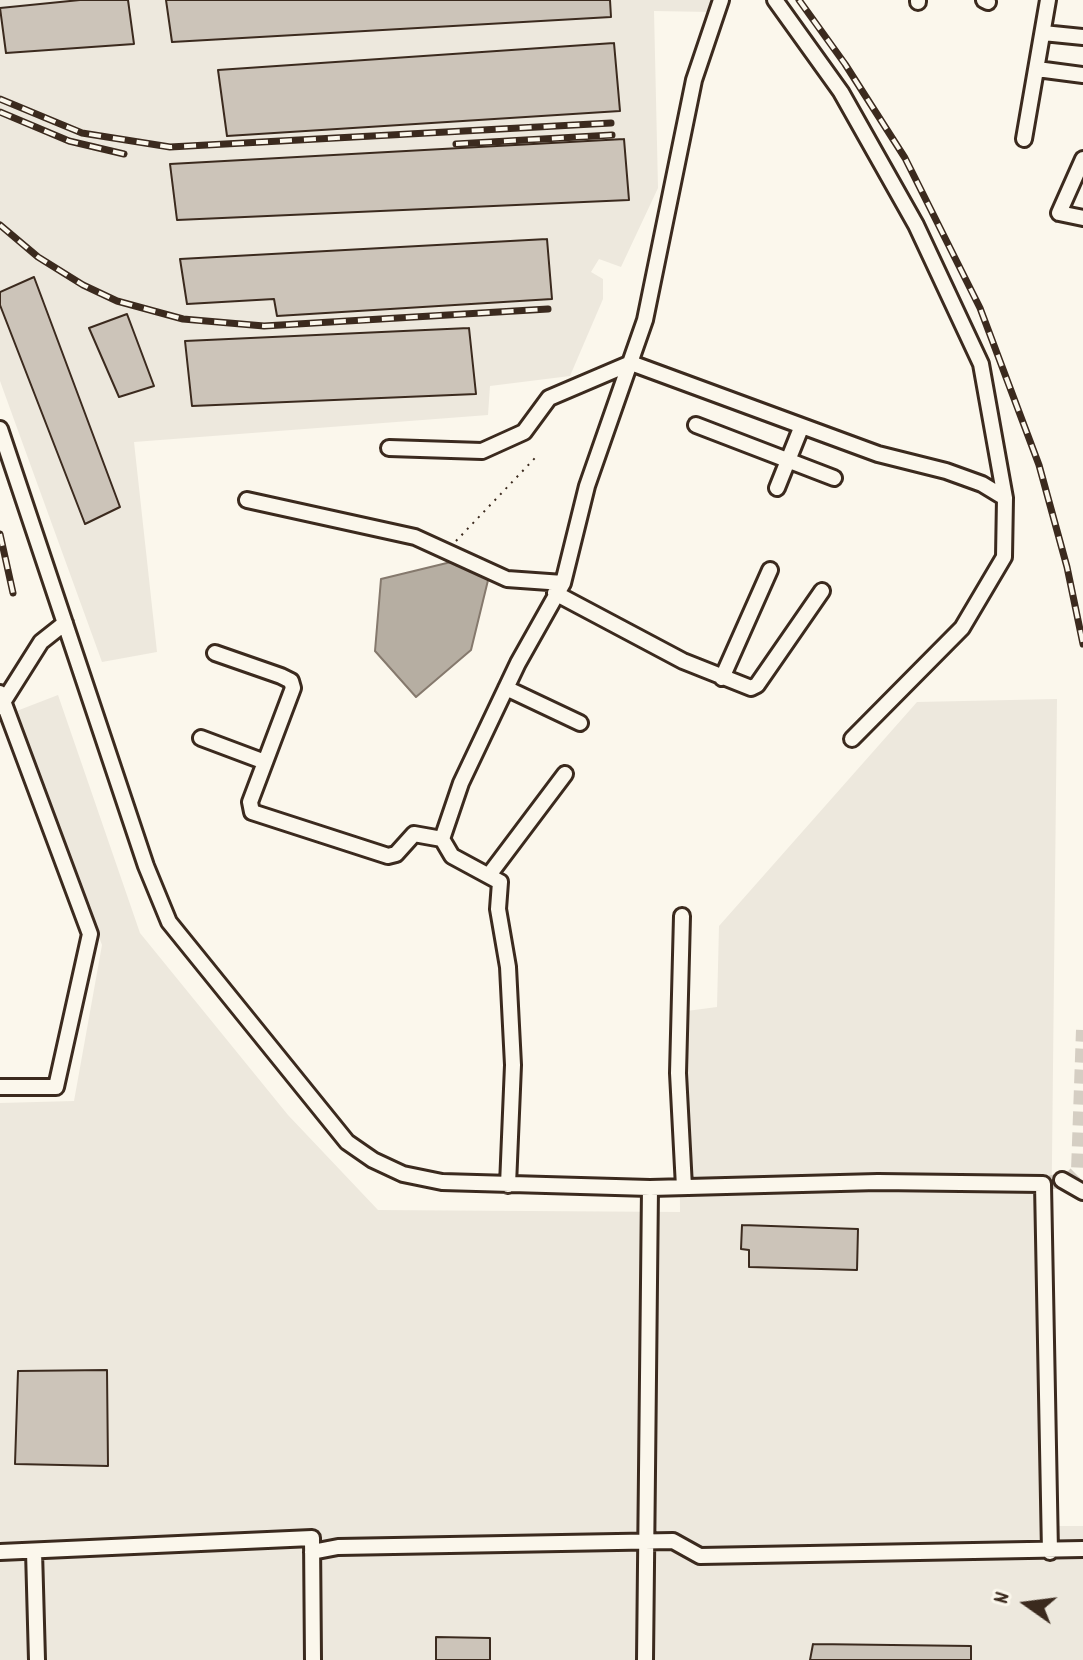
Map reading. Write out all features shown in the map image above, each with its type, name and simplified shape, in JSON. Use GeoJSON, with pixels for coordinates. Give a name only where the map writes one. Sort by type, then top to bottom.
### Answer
{"type":"FeatureCollection","features":[{"type":"Feature","properties":{"kind":"street"},"geometry":{"type":"LineString","coordinates":[[508,1185],[513,1065],[508,967],[498,909],[500,882],[452,856],[442,839],[461,783],[506,688],[559,588],[587,486],[645,320],[694,80],[721,0]]}},
{"type":"Feature","properties":{"kind":"street"},"geometry":{"type":"LineString","coordinates":[[775,0],[856,118],[916,225],[981,364],[1005,498],[1004,557],[962,628],[852,739]]}},
{"type":"Feature","properties":{"kind":"street"},"geometry":{"type":"LineString","coordinates":[[1024,139],[1048,0]]}},
{"type":"Feature","properties":{"kind":"street"},"geometry":{"type":"LineString","coordinates":[[1043,33],[1083,37]]}},
{"type":"Feature","properties":{"kind":"street"},"geometry":{"type":"LineString","coordinates":[[1037,69],[1083,75]]}},
{"type":"Feature","properties":{"kind":"street"},"geometry":{"type":"LineString","coordinates":[[1083,159],[1059,213],[1083,218]]}},
{"type":"Feature","properties":{"kind":"street"},"geometry":{"type":"LineString","coordinates":[[389,448],[482,451],[524,432],[549,398],[631,363],[801,428],[878,454],[946,471],[982,484],[1005,498]]}},
{"type":"Feature","properties":{"kind":"street"},"geometry":{"type":"LineString","coordinates":[[696,425],[834,478]]}},
{"type":"Feature","properties":{"kind":"street"},"geometry":{"type":"LineString","coordinates":[[777,488],[801,428]]}},
{"type":"Feature","properties":{"kind":"street"},"geometry":{"type":"LineString","coordinates":[[0,429],[146,866],[169,922],[203,969],[347,1142],[403,1174],[442,1182],[650,1188],[878,1182],[1043,1184],[1050,1552]]}},
{"type":"Feature","properties":{"kind":"street"},"geometry":{"type":"LineString","coordinates":[[247,500],[415,537],[444,553],[507,579],[559,588],[722,678],[746,688],[757,685],[822,591]]}},
{"type":"Feature","properties":{"kind":"street"},"geometry":{"type":"LineString","coordinates":[[722,678],[770,570]]}},
{"type":"Feature","properties":{"kind":"street"},"geometry":{"type":"LineString","coordinates":[[0,1087],[56,1087],[90,934],[1,702],[41,642],[65,623]]}},
{"type":"Feature","properties":{"kind":"street"},"geometry":{"type":"LineString","coordinates":[[215,653],[291,681],[291,697],[249,806],[260,816],[388,856],[396,854],[414,834],[442,839]]}},
{"type":"Feature","properties":{"kind":"street"},"geometry":{"type":"LineString","coordinates":[[506,688],[580,723]]}},
{"type":"Feature","properties":{"kind":"street"},"geometry":{"type":"LineString","coordinates":[[201,738],[265,762]]}},
{"type":"Feature","properties":{"kind":"street"},"geometry":{"type":"LineString","coordinates":[[489,875],[565,774]]}},
{"type":"Feature","properties":{"kind":"street"},"geometry":{"type":"LineString","coordinates":[[682,916],[678,1073],[684,1187]]}},
{"type":"Feature","properties":{"kind":"street"},"geometry":{"type":"LineString","coordinates":[[1062,1180],[1083,1192]]}},
{"type":"Feature","properties":{"kind":"street"},"geometry":{"type":"LineString","coordinates":[[645,1660],[650,1188]]}},
{"type":"Feature","properties":{"kind":"street"},"geometry":{"type":"LineString","coordinates":[[0,1552],[312,1538],[313,1660]]}},
{"type":"Feature","properties":{"kind":"street"},"geometry":{"type":"LineString","coordinates":[[312,1552],[338,1547],[673,1541],[700,1556],[1083,1549]]}},
{"type":"Feature","properties":{"kind":"street"},"geometry":{"type":"LineString","coordinates":[[34,1551],[37,1660]]}},
{"type":"Feature","properties":{"kind":"path"},"geometry":{"type":"LineString","coordinates":[[444,553],[535,458]]}},
{"type":"Feature","properties":{"kind":"shaded area"},"geometry":{"type":"Polygon","coordinates":[[[0,0],[713,0],[711,12],[654,11],[658,188],[621,267],[599,259],[591,272],[603,279],[603,299],[570,376],[490,386],[488,415],[134,442],[157,652],[102,662],[0,381],[0,0]]]}},
{"type":"Feature","properties":{"kind":"shaded area"},"geometry":{"type":"Polygon","coordinates":[[[451,562],[490,572],[471,650],[416,697],[375,651],[381,579],[451,562]]]}},
{"type":"Feature","properties":{"kind":"shaded area"},"geometry":{"type":"Polygon","coordinates":[[[58,695],[140,933],[288,1115],[378,1210],[680,1212],[679,1012],[717,1007],[719,926],[917,702],[1057,699],[1048,1526],[1083,1526],[1083,1660],[0,1660],[0,1103],[74,1101],[102,945],[14,712],[58,695]]]}},
{"type":"Feature","properties":{"kind":"building"},"geometry":{"type":"Polygon","coordinates":[[[80,0],[128,0],[134,44],[6,53],[0,8],[80,0]]]}},
{"type":"Feature","properties":{"kind":"building"},"geometry":{"type":"Polygon","coordinates":[[[166,0],[610,0],[611,17],[172,42],[166,0]]]}},
{"type":"Feature","properties":{"kind":"building"},"geometry":{"type":"Polygon","coordinates":[[[614,43],[620,111],[227,136],[218,70],[614,43]]]}},
{"type":"Feature","properties":{"kind":"building"},"geometry":{"type":"Polygon","coordinates":[[[624,139],[629,200],[177,220],[170,164],[624,139]]]}},
{"type":"Feature","properties":{"kind":"building"},"geometry":{"type":"Polygon","coordinates":[[[547,239],[552,299],[277,316],[274,299],[187,304],[180,259],[547,239]]]}},
{"type":"Feature","properties":{"kind":"building"},"geometry":{"type":"Polygon","coordinates":[[[34,277],[120,507],[85,524],[0,305],[0,292],[34,277]]]}},
{"type":"Feature","properties":{"kind":"building"},"geometry":{"type":"Polygon","coordinates":[[[127,314],[154,386],[119,397],[89,328],[127,314]]]}},
{"type":"Feature","properties":{"kind":"building"},"geometry":{"type":"Polygon","coordinates":[[[469,328],[476,394],[192,406],[185,341],[469,328]]]}},
{"type":"Feature","properties":{"kind":"building"},"geometry":{"type":"Polygon","coordinates":[[[742,1225],[858,1229],[857,1270],[749,1267],[749,1250],[741,1249],[742,1225]]]}},
{"type":"Feature","properties":{"kind":"building"},"geometry":{"type":"Polygon","coordinates":[[[107,1370],[108,1466],[15,1464],[18,1371],[107,1370]]]}},
{"type":"Feature","properties":{"kind":"building"},"geometry":{"type":"Polygon","coordinates":[[[436,1637],[490,1638],[490,1660],[436,1660],[436,1637]]]}},
{"type":"Feature","properties":{"kind":"building"},"geometry":{"type":"Polygon","coordinates":[[[813,1644],[971,1646],[971,1660],[810,1660],[813,1644]]]}},
{"type":"Feature","properties":{"kind":"tunnel"},"geometry":{"type":"LineString","coordinates":[[1043,1184],[1071,1178],[1078,1171],[1083,1030]]}},
{"type":"Feature","properties":{"kind":"railway"},"geometry":{"type":"LineString","coordinates":[[799,0],[845,64],[905,158],[980,308],[1039,465],[1067,567],[1083,644]]}},
{"type":"Feature","properties":{"kind":"railway"},"geometry":{"type":"LineString","coordinates":[[0,99],[82,133],[170,147],[611,123]]}},
{"type":"Feature","properties":{"kind":"railway"},"geometry":{"type":"LineString","coordinates":[[0,112],[69,141],[124,154]]}},
{"type":"Feature","properties":{"kind":"railway"},"geometry":{"type":"LineString","coordinates":[[456,144],[612,135]]}},
{"type":"Feature","properties":{"kind":"railway"},"geometry":{"type":"LineString","coordinates":[[0,225],[38,257],[83,285],[117,301],[183,319],[264,326],[548,309]]}},
{"type":"Feature","properties":{"kind":"railway"},"geometry":{"type":"LineString","coordinates":[[0,534],[13,593]]}}]}
